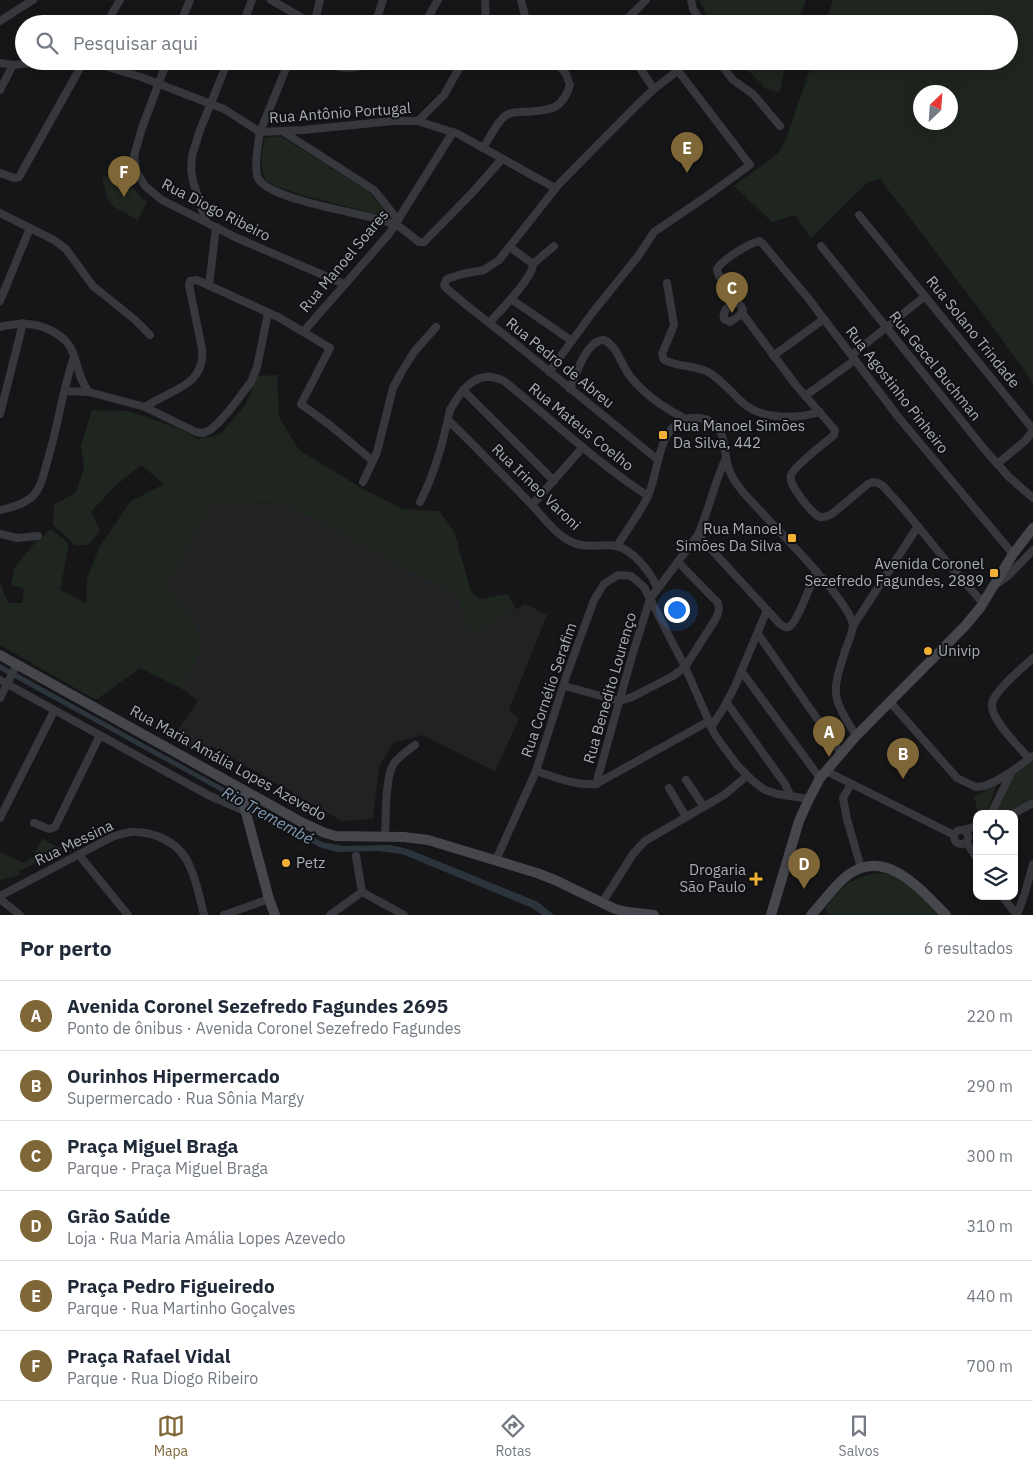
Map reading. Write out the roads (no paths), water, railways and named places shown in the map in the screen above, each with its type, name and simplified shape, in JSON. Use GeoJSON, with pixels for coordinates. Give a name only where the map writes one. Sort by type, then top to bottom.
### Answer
{"type":"FeatureCollection","features":[{"type":"Feature","properties":{"kind":"main road"},"geometry":{"type":"LineString","coordinates":[[771,915],[800,822],[809,799],[823,775],[856,736],[965,626],[983,603],[1013,554],[1033,528]]}},
{"type":"Feature","properties":{"kind":"main road","name":"Rua Maria Amália Lopes Azevedo"},"geometry":{"type":"LineString","coordinates":[[0,655],[16,666],[242,792],[325,833],[336,836],[423,839],[537,873],[615,909],[654,915]]}},
{"type":"Feature","properties":{"kind":"main road"},"geometry":{"type":"LineString","coordinates":[[242,792],[275,915]]}},
{"type":"Feature","properties":{"kind":"main road"},"geometry":{"type":"LineString","coordinates":[[818,913],[847,875],[861,868],[878,866],[899,873],[925,894],[946,915]]}},
{"type":"Feature","properties":{"kind":"street"},"geometry":{"type":"LineString","coordinates":[[0,21],[33,0]]}},
{"type":"Feature","properties":{"kind":"street"},"geometry":{"type":"LineString","coordinates":[[111,15],[120,0]]}},
{"type":"Feature","properties":{"kind":"street"},"geometry":{"type":"LineString","coordinates":[[184,15],[190,0]]}},
{"type":"Feature","properties":{"kind":"street"},"geometry":{"type":"LineString","coordinates":[[246,15],[252,0]]}},
{"type":"Feature","properties":{"kind":"street"},"geometry":{"type":"LineString","coordinates":[[271,0],[296,15]]}},
{"type":"Feature","properties":{"kind":"street"},"geometry":{"type":"LineString","coordinates":[[313,15],[320,0]]}},
{"type":"Feature","properties":{"kind":"street"},"geometry":{"type":"LineString","coordinates":[[378,15],[383,0]]}},
{"type":"Feature","properties":{"kind":"street"},"geometry":{"type":"LineString","coordinates":[[429,15],[438,0]]}},
{"type":"Feature","properties":{"kind":"street"},"geometry":{"type":"LineString","coordinates":[[485,0],[486,15]]}},
{"type":"Feature","properties":{"kind":"street"},"geometry":{"type":"LineString","coordinates":[[521,0],[525,15]]}},
{"type":"Feature","properties":{"kind":"street"},"geometry":{"type":"LineString","coordinates":[[631,15],[646,0]]}},
{"type":"Feature","properties":{"kind":"street"},"geometry":{"type":"LineString","coordinates":[[692,0],[698,15]]}},
{"type":"Feature","properties":{"kind":"street"},"geometry":{"type":"LineString","coordinates":[[0,62],[13,65],[0,90]]}},
{"type":"Feature","properties":{"kind":"street"},"geometry":{"type":"LineString","coordinates":[[0,173],[17,178],[22,172],[79,70]]}},
{"type":"Feature","properties":{"kind":"street"},"geometry":{"type":"LineString","coordinates":[[119,70],[159,83],[211,104],[233,114],[260,132]]}},
{"type":"Feature","properties":{"kind":"street","name":"Rua Diogo Ribeiro"},"geometry":{"type":"LineString","coordinates":[[164,70],[136,145],[134,156],[136,171],[145,186],[162,200],[252,245],[344,284]]}},
{"type":"Feature","properties":{"kind":"street"},"geometry":{"type":"LineString","coordinates":[[206,222],[191,170],[193,150],[224,70]]}},
{"type":"Feature","properties":{"kind":"street"},"geometry":{"type":"LineString","coordinates":[[285,70],[260,132],[257,175],[259,180],[268,187],[298,199],[396,222]]}},
{"type":"Feature","properties":{"kind":"street"},"geometry":{"type":"LineString","coordinates":[[418,121],[441,98],[458,70]]}},
{"type":"Feature","properties":{"kind":"street"},"geometry":{"type":"LineString","coordinates":[[483,148],[505,116],[515,112],[550,110],[559,104],[570,85],[563,70]]}},
{"type":"Feature","properties":{"kind":"street"},"geometry":{"type":"LineString","coordinates":[[641,70],[654,89]]}},
{"type":"Feature","properties":{"kind":"street"},"geometry":{"type":"LineString","coordinates":[[725,70],[732,80],[759,99],[780,126]]}},
{"type":"Feature","properties":{"kind":"street"},"geometry":{"type":"LineString","coordinates":[[532,264],[510,247],[555,188],[654,89],[676,72],[680,73],[750,165],[654,232],[629,268],[593,312],[549,372]]}},
{"type":"Feature","properties":{"kind":"street","name":"Rua Antônio Portugal"},"geometry":{"type":"LineString","coordinates":[[260,132],[393,121],[418,121],[453,132],[555,188]]}},
{"type":"Feature","properties":{"kind":"street"},"geometry":{"type":"LineString","coordinates":[[282,131],[374,190],[396,222],[419,242],[424,242],[502,159]]}},
{"type":"Feature","properties":{"kind":"street","name":"Rua Manoel Soares"},"geometry":{"type":"LineString","coordinates":[[304,331],[396,222],[453,132]]}},
{"type":"Feature","properties":{"kind":"street"},"geometry":{"type":"LineString","coordinates":[[0,212],[66,249],[93,286],[134,319],[150,335]]}},
{"type":"Feature","properties":{"kind":"street","name":"Rua Solano Trindade"},"geometry":{"type":"LineString","coordinates":[[859,215],[1032,428],[1032,432],[1025,441],[997,464]]}},
{"type":"Feature","properties":{"kind":"street"},"geometry":{"type":"LineString","coordinates":[[210,286],[216,227]]}},
{"type":"Feature","properties":{"kind":"street"},"geometry":{"type":"LineString","coordinates":[[0,301],[30,228]]}},
{"type":"Feature","properties":{"kind":"street","name":"Rua Agostinho Pinheiro"},"geometry":{"type":"LineString","coordinates":[[737,302],[734,294],[718,276],[717,269],[724,261],[750,244],[758,241],[762,242],[801,288],[899,418],[1013,554]]}},
{"type":"Feature","properties":{"kind":"street"},"geometry":{"type":"LineString","coordinates":[[489,323],[527,278],[533,267],[532,264],[554,246]]}},
{"type":"Feature","properties":{"kind":"street","name":"Rua Gecel Buchman"},"geometry":{"type":"LineString","coordinates":[[821,246],[965,426],[1009,477],[1033,498]]}},
{"type":"Feature","properties":{"kind":"street","name":"Rua Pedro de Abreu"},"geometry":{"type":"LineString","coordinates":[[510,247],[499,260],[484,270],[446,279],[445,287],[658,460]]}},
{"type":"Feature","properties":{"kind":"street"},"geometry":{"type":"LineString","coordinates":[[145,407],[188,383],[197,374],[203,357],[190,282],[197,280],[304,331],[330,348],[301,404],[373,461]]}},
{"type":"Feature","properties":{"kind":"street"},"geometry":{"type":"LineString","coordinates":[[667,283],[674,324],[662,354],[664,360],[707,372],[744,404],[761,413],[781,416],[802,416],[820,412]]}},
{"type":"Feature","properties":{"kind":"street"},"geometry":{"type":"LineString","coordinates":[[805,396],[854,358],[894,320],[925,296]]}},
{"type":"Feature","properties":{"kind":"street"},"geometry":{"type":"LineString","coordinates":[[511,299],[572,340]]}},
{"type":"Feature","properties":{"kind":"street"},"geometry":{"type":"LineString","coordinates":[[742,313],[732,322],[724,319],[725,310],[737,302],[742,307],[742,313],[773,356],[835,430],[834,435],[813,452],[791,475],[791,483],[813,512],[818,516],[826,517],[868,484],[878,483],[883,486],[983,603]]}},
{"type":"Feature","properties":{"kind":"street"},"geometry":{"type":"LineString","coordinates":[[65,391],[89,392],[145,407],[196,432],[203,433],[210,430],[229,411],[253,378],[268,313]]}},
{"type":"Feature","properties":{"kind":"street"},"geometry":{"type":"LineString","coordinates":[[773,356],[824,319]]}},
{"type":"Feature","properties":{"kind":"street"},"geometry":{"type":"LineString","coordinates":[[0,326],[23,324],[41,326],[60,336],[70,346],[89,392]]}},
{"type":"Feature","properties":{"kind":"street"},"geometry":{"type":"LineString","coordinates":[[0,414],[23,324]]}},
{"type":"Feature","properties":{"kind":"street"},"geometry":{"type":"LineString","coordinates":[[363,482],[380,442],[393,388],[411,357],[436,327]]}},
{"type":"Feature","properties":{"kind":"street"},"geometry":{"type":"LineString","coordinates":[[570,389],[589,349],[596,342],[604,340],[611,345],[626,370],[638,384],[672,412],[684,418],[702,418],[715,424],[724,439],[729,469],[739,488],[842,602],[853,626]]}},
{"type":"Feature","properties":{"kind":"street"},"geometry":{"type":"LineString","coordinates":[[0,510],[22,504],[38,488],[50,452],[74,357]]}},
{"type":"Feature","properties":{"kind":"street","name":"Rua Mateus Coelho"},"geometry":{"type":"LineString","coordinates":[[463,390],[475,380],[484,377],[498,378],[504,381],[620,477],[648,496]]}},
{"type":"Feature","properties":{"kind":"street"},"geometry":{"type":"LineString","coordinates":[[420,502],[429,485],[436,464],[450,410],[463,390],[554,481]]}},
{"type":"Feature","properties":{"kind":"street"},"geometry":{"type":"LineString","coordinates":[[657,589],[653,577],[643,566],[629,553],[617,546],[648,496],[658,460],[670,431],[674,425],[684,418]]}},
{"type":"Feature","properties":{"kind":"street","name":"Rua Irineo Varoni"},"geometry":{"type":"LineString","coordinates":[[448,420],[556,530],[574,543],[593,546],[617,546]]}},
{"type":"Feature","properties":{"kind":"street"},"geometry":{"type":"LineString","coordinates":[[532,505],[583,447]]}},
{"type":"Feature","properties":{"kind":"street","name":"Rua Benedito Lourenço"},"geometry":{"type":"LineString","coordinates":[[596,784],[650,599],[698,535],[720,470],[726,458]]}},
{"type":"Feature","properties":{"kind":"street"},"geometry":{"type":"LineString","coordinates":[[856,736],[840,706],[836,686],[853,626],[918,526]]}},
{"type":"Feature","properties":{"kind":"street"},"geometry":{"type":"LineString","coordinates":[[0,534],[17,538],[38,536]]}},
{"type":"Feature","properties":{"kind":"street"},"geometry":{"type":"LineString","coordinates":[[698,535],[779,623],[786,627],[790,626],[795,620],[816,571]]}},
{"type":"Feature","properties":{"kind":"street"},"geometry":{"type":"LineString","coordinates":[[994,585],[1009,575],[1033,550]]}},
{"type":"Feature","properties":{"kind":"street"},"geometry":{"type":"LineString","coordinates":[[564,686],[620,701],[673,676],[686,667],[719,613],[719,608],[718,603],[678,563]]}},
{"type":"Feature","properties":{"kind":"street","name":"Rua Cornélio Serafim"},"geometry":{"type":"LineString","coordinates":[[496,860],[536,771],[594,600],[604,584],[618,575],[631,576],[644,587],[686,667],[710,724],[731,758],[758,786],[770,792],[809,799]]}},
{"type":"Feature","properties":{"kind":"street"},"geometry":{"type":"LineString","coordinates":[[536,771],[577,783],[596,784],[710,724],[727,702],[742,672],[767,610]]}},
{"type":"Feature","properties":{"kind":"street"},"geometry":{"type":"LineString","coordinates":[[758,634],[841,753]]}},
{"type":"Feature","properties":{"kind":"street"},"geometry":{"type":"LineString","coordinates":[[890,702],[946,766],[962,780],[976,787],[984,786],[1011,772],[1031,757],[999,722],[991,706],[993,699],[1006,684],[1033,658]]}},
{"type":"Feature","properties":{"kind":"street"},"geometry":{"type":"LineString","coordinates":[[0,698],[6,680],[16,666]]}},
{"type":"Feature","properties":{"kind":"street"},"geometry":{"type":"LineString","coordinates":[[742,672],[823,775],[851,784],[954,835],[954,839],[957,842],[962,844],[966,842]]}},
{"type":"Feature","properties":{"kind":"street"},"geometry":{"type":"LineString","coordinates":[[6,680],[54,711],[208,795],[246,811]]}},
{"type":"Feature","properties":{"kind":"street"},"geometry":{"type":"LineString","coordinates":[[727,702],[785,784],[790,795]]}},
{"type":"Feature","properties":{"kind":"street"},"geometry":{"type":"LineString","coordinates":[[0,818],[54,711]]}},
{"type":"Feature","properties":{"kind":"street"},"geometry":{"type":"LineString","coordinates":[[34,823],[49,829],[55,827],[100,735]]}},
{"type":"Feature","properties":{"kind":"street"},"geometry":{"type":"LineString","coordinates":[[385,837],[391,770],[400,757],[415,746]]}},
{"type":"Feature","properties":{"kind":"street"},"geometry":{"type":"LineString","coordinates":[[993,810],[1011,772]]}},
{"type":"Feature","properties":{"kind":"street"},"geometry":{"type":"LineString","coordinates":[[602,903],[640,846],[650,838],[724,795],[747,776]]}},
{"type":"Feature","properties":{"kind":"street"},"geometry":{"type":"LineString","coordinates":[[686,780],[704,807]]}},
{"type":"Feature","properties":{"kind":"street"},"geometry":{"type":"LineString","coordinates":[[851,784],[843,798],[861,868]]}},
{"type":"Feature","properties":{"kind":"street"},"geometry":{"type":"LineString","coordinates":[[669,788],[686,817]]}},
{"type":"Feature","properties":{"kind":"street"},"geometry":{"type":"LineString","coordinates":[[1018,811],[1033,803]]}},
{"type":"Feature","properties":{"kind":"street"},"geometry":{"type":"LineString","coordinates":[[954,835],[957,831],[973,827]]}},
{"type":"Feature","properties":{"kind":"street"},"geometry":{"type":"LineString","coordinates":[[963,830],[968,835],[966,842]]}},
{"type":"Feature","properties":{"kind":"street","name":"Rua Messina"},"geometry":{"type":"LineString","coordinates":[[0,898],[112,837],[129,832],[143,833],[170,842],[190,865],[204,915]]}},
{"type":"Feature","properties":{"kind":"street"},"geometry":{"type":"LineString","coordinates":[[966,842],[975,855]]}},
{"type":"Feature","properties":{"kind":"street"},"geometry":{"type":"LineString","coordinates":[[79,855],[128,915]]}},
{"type":"Feature","properties":{"kind":"street"},"geometry":{"type":"LineString","coordinates":[[356,856],[362,892]]}},
{"type":"Feature","properties":{"kind":"street"},"geometry":{"type":"LineString","coordinates":[[1017,915],[1033,864]]}},
{"type":"Feature","properties":{"kind":"street"},"geometry":{"type":"LineString","coordinates":[[330,915],[362,892]]}},
{"type":"Feature","properties":{"kind":"street"},"geometry":{"type":"LineString","coordinates":[[362,892],[404,915]]}},
{"type":"Feature","properties":{"kind":"street"},"geometry":{"type":"LineString","coordinates":[[0,898],[20,915]]}},
{"type":"Feature","properties":{"kind":"street"},"geometry":{"type":"LineString","coordinates":[[224,915],[269,898]]}},
{"type":"Feature","properties":{"kind":"street"},"geometry":{"type":"LineString","coordinates":[[1005,900],[1017,915]]}},
{"type":"Feature","properties":{"kind":"water","name":"Rio Tremembé"},"geometry":{"type":"Polygon","coordinates":[[[0,664],[322,842],[343,846],[390,845],[408,849],[538,902],[554,915],[542,915],[532,908],[402,854],[378,851],[337,852],[319,847],[0,670],[0,664]]]}},
{"type":"Feature","properties":{"kind":"place","name":"Praça Pedro Figueiredo"},"geometry":{"type":"Point","coordinates":[687,173]}},
{"type":"Feature","properties":{"kind":"place","name":"Praça Rafael Vidal"},"geometry":{"type":"Point","coordinates":[124,197]}},
{"type":"Feature","properties":{"kind":"place","name":"Praça Miguel Braga"},"geometry":{"type":"Point","coordinates":[732,313]}},
{"type":"Feature","properties":{"kind":"place","name":"Rua Manoel Simões Da Silva, 442"},"geometry":{"type":"Point","coordinates":[663,435]}},
{"type":"Feature","properties":{"kind":"place","name":"Rua Manoel Simões Da Silva"},"geometry":{"type":"Point","coordinates":[792,538]}},
{"type":"Feature","properties":{"kind":"place","name":"Avenida Coronel Sezefredo Fagundes, 2889"},"geometry":{"type":"Point","coordinates":[994,573]}},
{"type":"Feature","properties":{"kind":"place","name":"Univip"},"geometry":{"type":"Point","coordinates":[928,651]}},
{"type":"Feature","properties":{"kind":"place","name":"Avenida Coronel Sezefredo Fagundes 2695"},"geometry":{"type":"Point","coordinates":[829,757]}},
{"type":"Feature","properties":{"kind":"place","name":"Ourinhos Hipermercado"},"geometry":{"type":"Point","coordinates":[903,779]}},
{"type":"Feature","properties":{"kind":"place","name":"Petz"},"geometry":{"type":"Point","coordinates":[286,863]}},
{"type":"Feature","properties":{"kind":"place","name":"Drogaria São Paulo"},"geometry":{"type":"Point","coordinates":[756,879]}},
{"type":"Feature","properties":{"kind":"place","name":"Grão Saúde"},"geometry":{"type":"Point","coordinates":[804,889]}}]}
